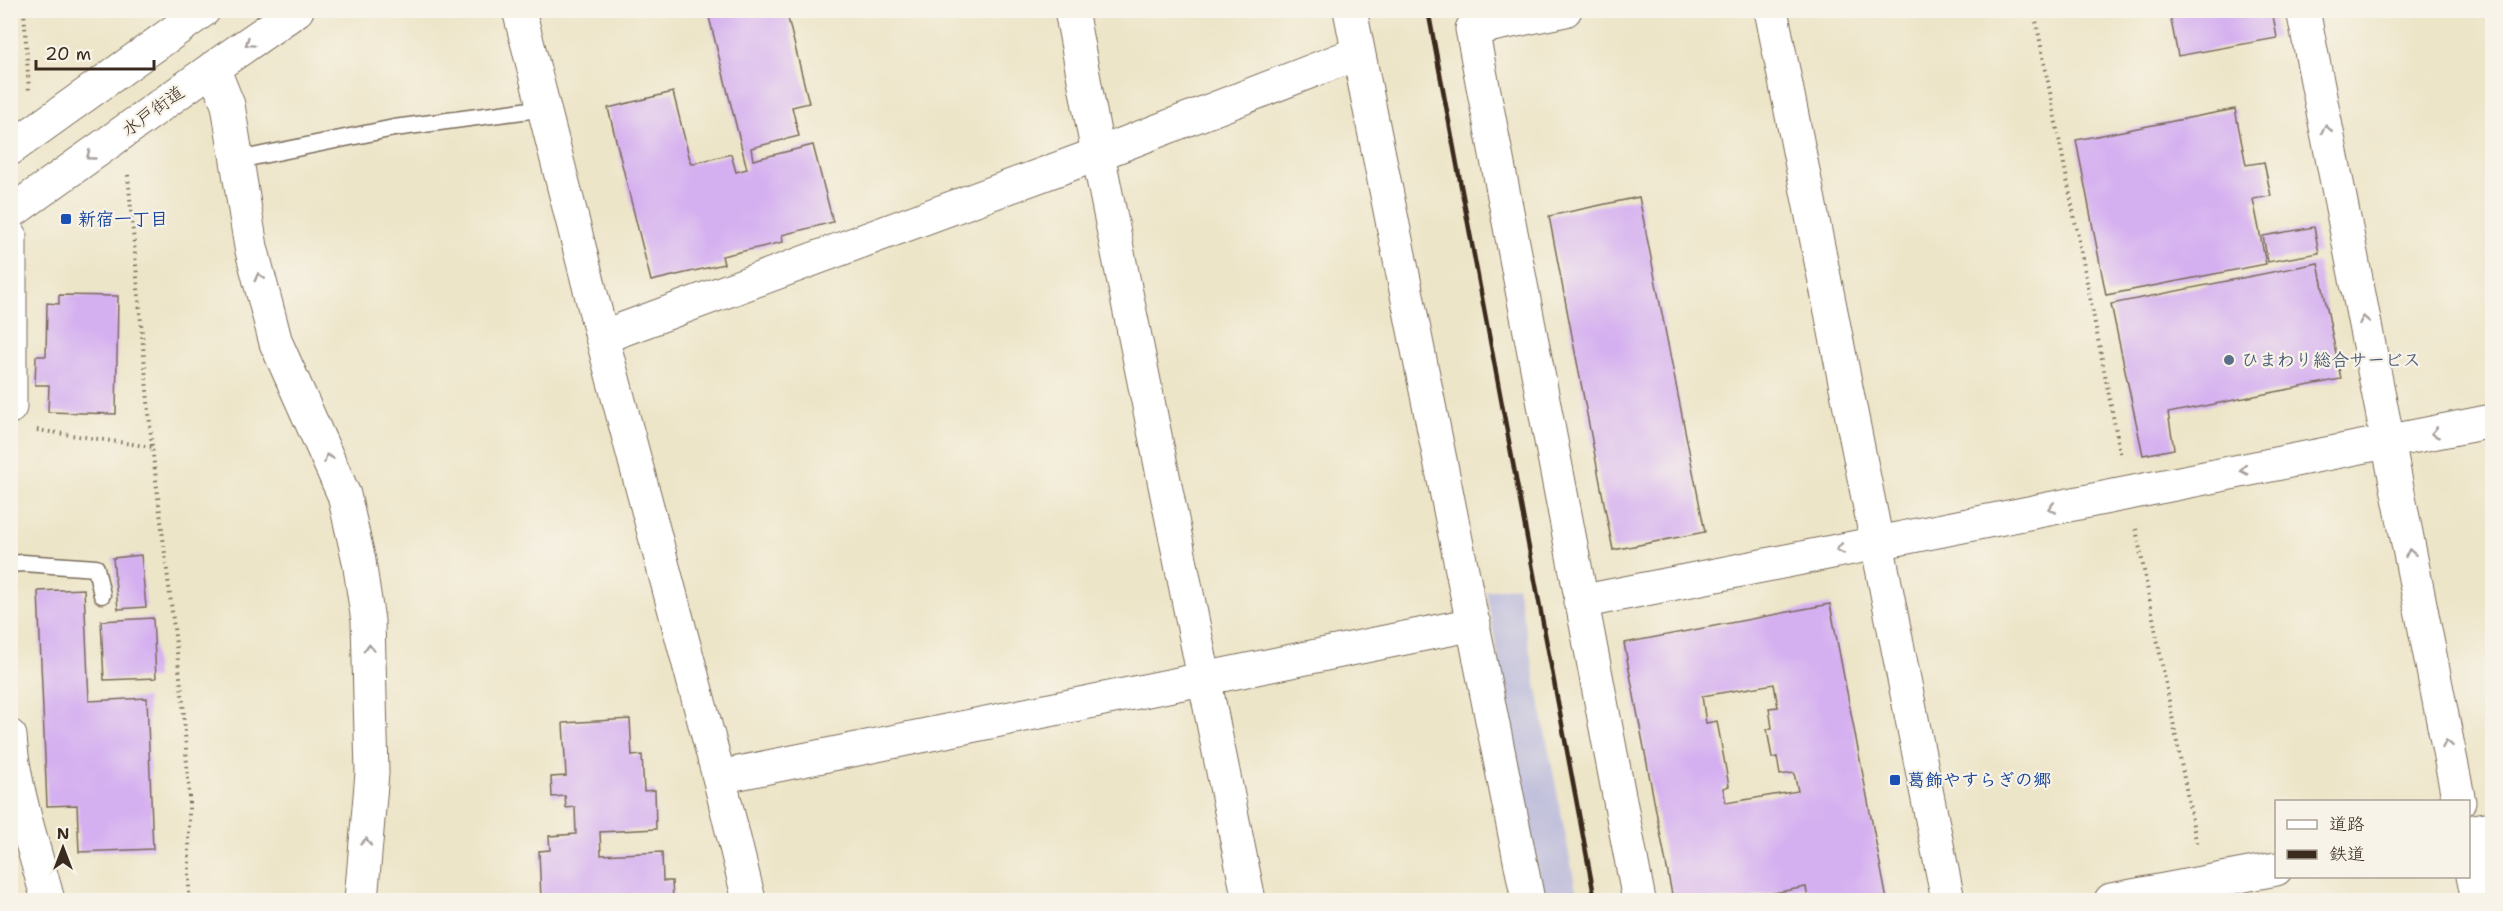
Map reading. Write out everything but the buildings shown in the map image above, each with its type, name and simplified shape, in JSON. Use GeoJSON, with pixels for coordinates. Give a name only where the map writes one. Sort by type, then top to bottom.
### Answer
{"type":"FeatureCollection","features":[{"type":"Feature","properties":{"kind":"main road"},"geometry":{"type":"LineString","coordinates":[[10,149],[204,10]]}},
{"type":"Feature","properties":{"kind":"main road","name":"水戸街道"},"geometry":{"type":"LineString","coordinates":[[10,213],[297,10]]}},
{"type":"Feature","properties":{"kind":"main road"},"geometry":{"type":"LineString","coordinates":[[519,10],[749,900]]}},
{"type":"Feature","properties":{"kind":"main road"},"geometry":{"type":"LineString","coordinates":[[1071,10],[1249,900]]}},
{"type":"Feature","properties":{"kind":"main road"},"geometry":{"type":"LineString","coordinates":[[1350,10],[1528,900]]}},
{"type":"Feature","properties":{"kind":"main road"},"geometry":{"type":"LineString","coordinates":[[1565,10],[1472,28],[1580,602],[1639,900]]}},
{"type":"Feature","properties":{"kind":"main road"},"geometry":{"type":"LineString","coordinates":[[1771,10],[1948,900]]}},
{"type":"Feature","properties":{"kind":"main road"},"geometry":{"type":"LineString","coordinates":[[2302,10],[2458,800]]}},
{"type":"Feature","properties":{"kind":"main road"},"geometry":{"type":"LineString","coordinates":[[603,337],[1098,154],[1358,53]]}},
{"type":"Feature","properties":{"kind":"main road"},"geometry":{"type":"LineString","coordinates":[[213,68],[228,105],[252,247],[276,343],[344,495],[359,561],[368,621],[372,773],[361,900]]}},
{"type":"Feature","properties":{"kind":"main road"},"geometry":{"type":"LineString","coordinates":[[10,235],[19,418]]}},
{"type":"Feature","properties":{"kind":"main road"},"geometry":{"type":"LineString","coordinates":[[1580,602],[2493,421]]}},
{"type":"Feature","properties":{"kind":"main road"},"geometry":{"type":"LineString","coordinates":[[719,777],[1474,624]]}},
{"type":"Feature","properties":{"kind":"main road"},"geometry":{"type":"LineString","coordinates":[[10,736],[25,813],[48,900]]}},
{"type":"Feature","properties":{"kind":"main road"},"geometry":{"type":"LineString","coordinates":[[2470,832],[2493,828]]}},
{"type":"Feature","properties":{"kind":"main road"},"geometry":{"type":"LineString","coordinates":[[2470,857],[2478,900]]}},
{"type":"Feature","properties":{"kind":"main road"},"geometry":{"type":"LineString","coordinates":[[2111,900],[2275,869]]}},
{"type":"Feature","properties":{"kind":"lane"},"geometry":{"type":"LineString","coordinates":[[238,160],[394,128],[544,108]]}},
{"type":"Feature","properties":{"kind":"lane"},"geometry":{"type":"LineString","coordinates":[[10,564],[23,562],[96,568],[102,596]]}},
{"type":"Feature","properties":{"kind":"path"},"geometry":{"type":"LineString","coordinates":[[24,10],[29,90],[38,96],[53,119]]}},
{"type":"Feature","properties":{"kind":"path"},"geometry":{"type":"LineString","coordinates":[[2034,10],[2198,849]]}},
{"type":"Feature","properties":{"kind":"path"},"geometry":{"type":"LineString","coordinates":[[127,169],[152,447],[183,702],[189,795],[189,900]]}},
{"type":"Feature","properties":{"kind":"path"},"geometry":{"type":"LineString","coordinates":[[19,418],[152,447]]}},
{"type":"Feature","properties":{"kind":"shaded area"},"geometry":{"type":"Polygon","coordinates":[[[1517,586],[1578,900],[1543,900],[1486,591],[1517,586]]]}},
{"type":"Feature","properties":{"kind":"railway"},"geometry":{"type":"LineString","coordinates":[[1428,10],[1595,900]]}},
{"type":"Feature","properties":{"kind":"place","name":"新宿一丁目"},"geometry":{"type":"Point","coordinates":[66,219]}},
{"type":"Feature","properties":{"kind":"place","name":"ひまわり総合サービス"},"geometry":{"type":"Point","coordinates":[2229,360]}},
{"type":"Feature","properties":{"kind":"place","name":"葛飾やすらぎの郷"},"geometry":{"type":"Point","coordinates":[1895,780]}}]}
